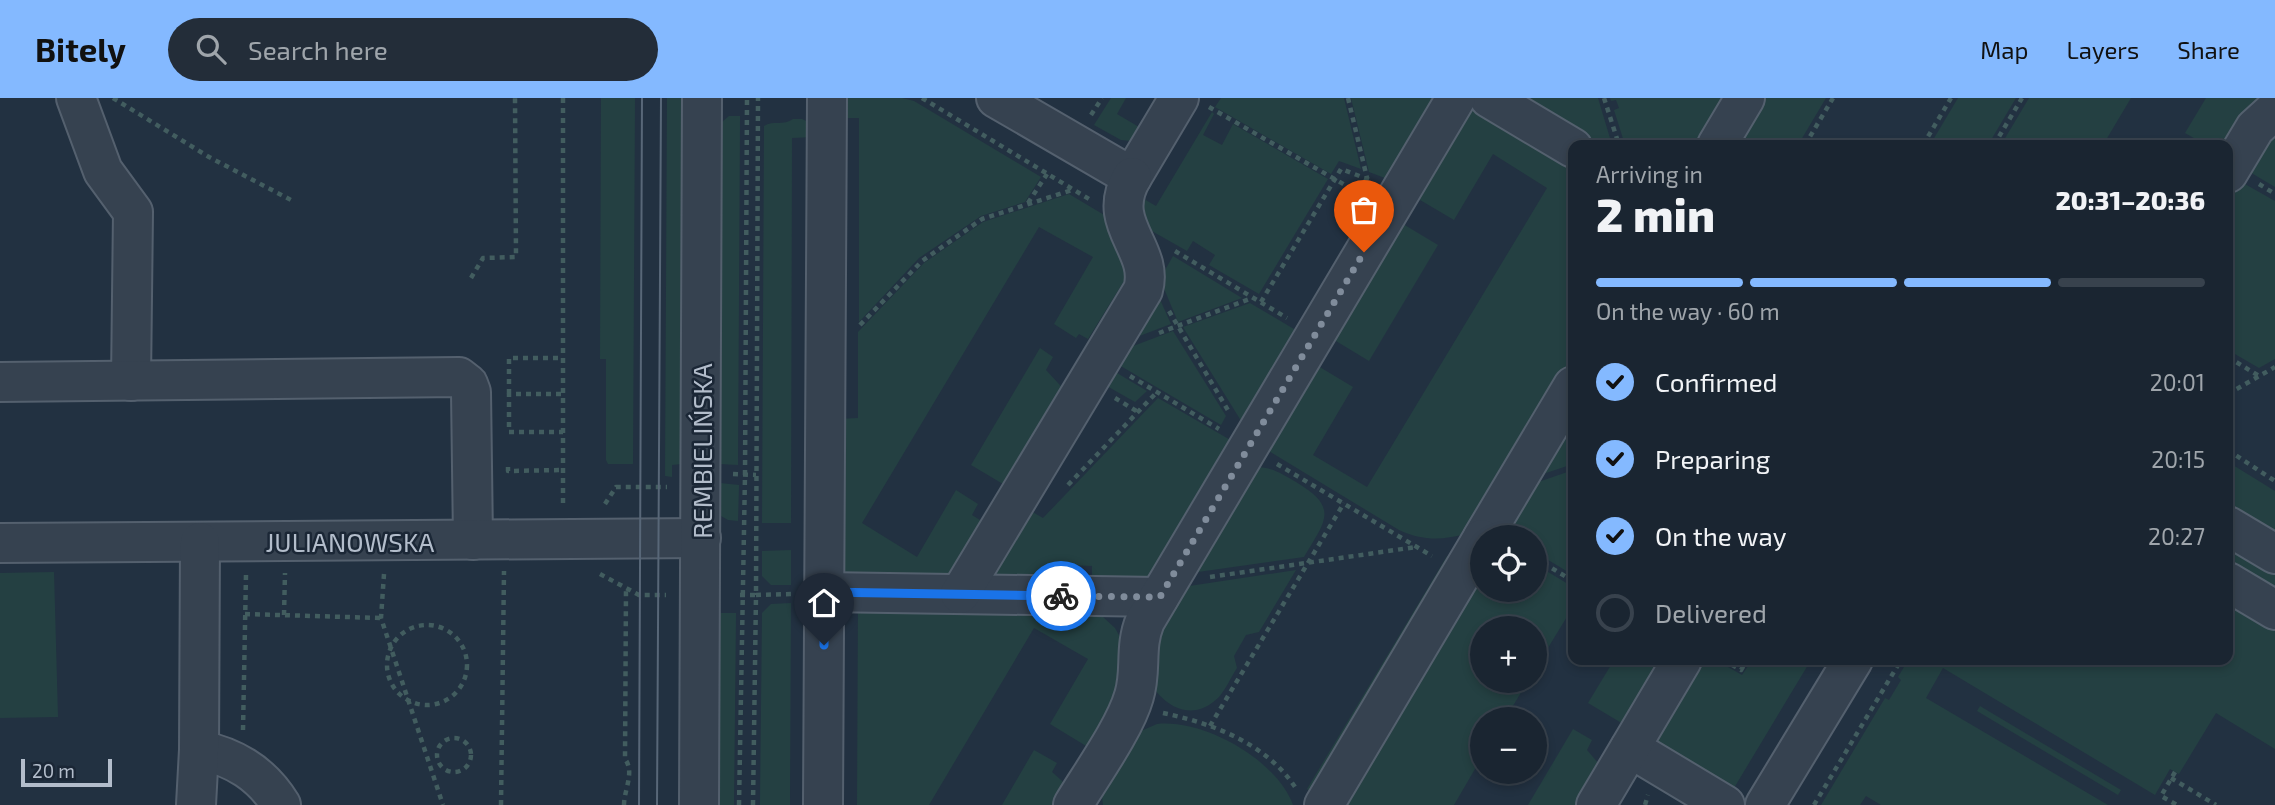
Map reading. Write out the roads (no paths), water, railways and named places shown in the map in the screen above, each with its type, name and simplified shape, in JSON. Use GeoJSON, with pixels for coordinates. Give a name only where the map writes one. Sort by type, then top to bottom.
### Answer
{"type":"FeatureCollection","features":[{"type":"Feature","properties":{"kind":"street"},"geometry":{"type":"LineString","coordinates":[[76,98],[103,171],[133,212],[131,381]]}},
{"type":"Feature","properties":{"kind":"street","name":"REMBIELIŃSKA"},"geometry":{"type":"LineString","coordinates":[[699,805],[702,98]]}},
{"type":"Feature","properties":{"kind":"street"},"geometry":{"type":"LineString","coordinates":[[823,805],[807,593],[827,98]]}},
{"type":"Feature","properties":{"kind":"street"},"geometry":{"type":"LineString","coordinates":[[996,98],[1132,177]]}},
{"type":"Feature","properties":{"kind":"street"},"geometry":{"type":"LineString","coordinates":[[1073,805],[1131,706],[1137,682],[1140,634],[1250,445],[1386,193],[1456,98]]}},
{"type":"Feature","properties":{"kind":"street"},"geometry":{"type":"LineString","coordinates":[[1489,98],[1568,145]]}},
{"type":"Feature","properties":{"kind":"street"},"geometry":{"type":"LineString","coordinates":[[1720,140],[1745,98]]}},
{"type":"Feature","properties":{"kind":"street"},"geometry":{"type":"LineString","coordinates":[[960,594],[1141,294],[1145,278],[1143,265],[1124,215],[1125,191],[1132,177],[1192,101]]}},
{"type":"Feature","properties":{"kind":"street"},"geometry":{"type":"LineString","coordinates":[[2233,165],[2255,128],[2275,110]]}},
{"type":"Feature","properties":{"kind":"street"},"geometry":{"type":"LineString","coordinates":[[0,383],[459,377],[468,384],[471,392],[472,540]]}},
{"type":"Feature","properties":{"kind":"street"},"geometry":{"type":"LineString","coordinates":[[1491,525],[1568,394]]}},
{"type":"Feature","properties":{"kind":"street"},"geometry":{"type":"LineString","coordinates":[[2233,529],[2275,554]]}},
{"type":"Feature","properties":{"kind":"street","name":"JULIANOWSKA"},"geometry":{"type":"LineString","coordinates":[[0,544],[200,553],[472,540],[701,538]]}},
{"type":"Feature","properties":{"kind":"street"},"geometry":{"type":"LineString","coordinates":[[196,805],[199,750],[200,553]]}},
{"type":"Feature","properties":{"kind":"street"},"geometry":{"type":"LineString","coordinates":[[1310,797],[1470,557]]}},
{"type":"Feature","properties":{"kind":"street"},"geometry":{"type":"LineString","coordinates":[[2233,585],[2275,610]]}},
{"type":"Feature","properties":{"kind":"street"},"geometry":{"type":"LineString","coordinates":[[807,593],[960,594],[1164,590]]}},
{"type":"Feature","properties":{"kind":"street"},"geometry":{"type":"LineString","coordinates":[[1596,805],[1679,665]]}},
{"type":"Feature","properties":{"kind":"street"},"geometry":{"type":"LineString","coordinates":[[1765,805],[1850,665]]}},
{"type":"Feature","properties":{"kind":"street"},"geometry":{"type":"LineString","coordinates":[[1630,748],[1725,805]]}},
{"type":"Feature","properties":{"kind":"street"},"geometry":{"type":"LineString","coordinates":[[199,750],[243,765],[270,788],[281,805]]}},
{"type":"Feature","properties":{"kind":"tram line"},"geometry":{"type":"LineString","coordinates":[[639,805],[642,98]]}},
{"type":"Feature","properties":{"kind":"tram line"},"geometry":{"type":"LineString","coordinates":[[657,805],[661,98]]}}]}
